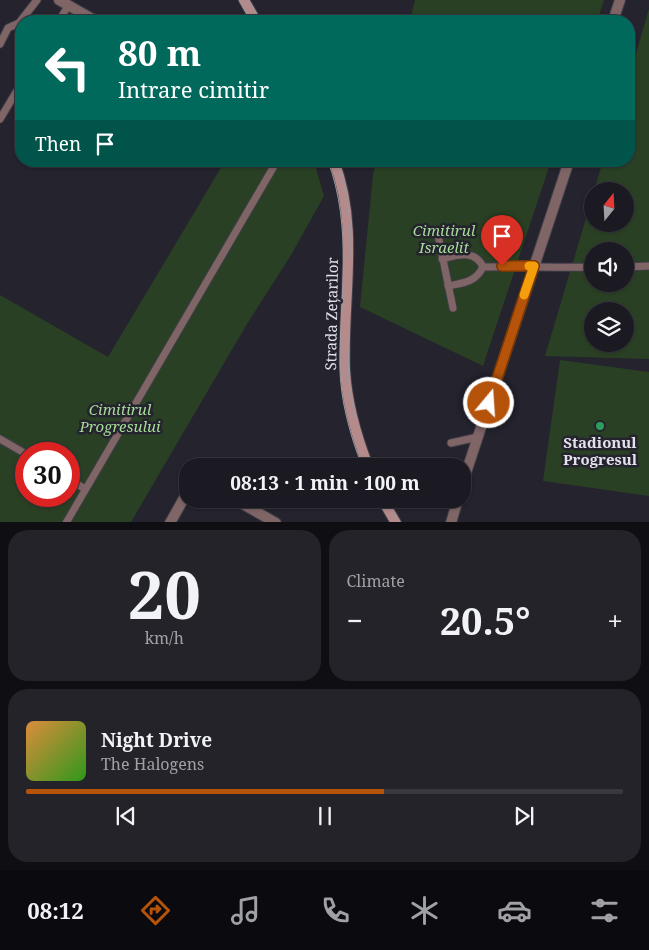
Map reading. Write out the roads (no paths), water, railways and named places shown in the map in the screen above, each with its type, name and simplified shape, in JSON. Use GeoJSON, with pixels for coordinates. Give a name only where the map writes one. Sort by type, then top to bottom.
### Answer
{"type":"FeatureCollection","features":[{"type":"Feature","properties":{"kind":"main road"},"geometry":{"type":"LineString","coordinates":[[244,0],[253,15]]}},
{"type":"Feature","properties":{"kind":"main road","name":"Strada Zețarilor"},"geometry":{"type":"LineString","coordinates":[[336,167],[343,191],[349,232],[345,369],[353,421],[365,458]]}},
{"type":"Feature","properties":{"kind":"main road"},"geometry":{"type":"LineString","coordinates":[[387,508],[396,522]]}},
{"type":"Feature","properties":{"kind":"street"},"geometry":{"type":"LineString","coordinates":[[58,0],[85,15]]}},
{"type":"Feature","properties":{"kind":"street"},"geometry":{"type":"LineString","coordinates":[[615,15],[620,0]]}},
{"type":"Feature","properties":{"kind":"street"},"geometry":{"type":"LineString","coordinates":[[471,458],[567,167]]}},
{"type":"Feature","properties":{"kind":"street"},"geometry":{"type":"LineString","coordinates":[[170,522],[179,506]]}},
{"type":"Feature","properties":{"kind":"street"},"geometry":{"type":"LineString","coordinates":[[250,508],[276,522]]}},
{"type":"Feature","properties":{"kind":"street"},"geometry":{"type":"LineString","coordinates":[[451,522],[455,508]]}},
{"type":"Feature","properties":{"kind":"lane"},"geometry":{"type":"LineString","coordinates":[[25,15],[37,0]]}},
{"type":"Feature","properties":{"kind":"lane"},"geometry":{"type":"LineString","coordinates":[[63,15],[68,6]]}},
{"type":"Feature","properties":{"kind":"lane"},"geometry":{"type":"LineString","coordinates":[[0,44],[8,28],[15,24]]}},
{"type":"Feature","properties":{"kind":"lane"},"geometry":{"type":"LineString","coordinates":[[0,119],[15,94]]}},
{"type":"Feature","properties":{"kind":"lane"},"geometry":{"type":"LineString","coordinates":[[66,522],[273,167]]}},
{"type":"Feature","properties":{"kind":"lane"},"geometry":{"type":"LineString","coordinates":[[437,230],[453,308]]}},
{"type":"Feature","properties":{"kind":"lane"},"geometry":{"type":"LineString","coordinates":[[442,259],[463,254],[472,255],[484,267]]}},
{"type":"Feature","properties":{"kind":"lane"},"geometry":{"type":"LineString","coordinates":[[634,267],[649,266]]}},
{"type":"Feature","properties":{"kind":"lane"},"geometry":{"type":"LineString","coordinates":[[484,267],[584,268]]}},
{"type":"Feature","properties":{"kind":"lane"},"geometry":{"type":"LineString","coordinates":[[448,286],[471,281],[477,277],[484,267]]}},
{"type":"Feature","properties":{"kind":"lane"},"geometry":{"type":"LineString","coordinates":[[451,443],[478,437]]}},
{"type":"Feature","properties":{"kind":"lane"},"geometry":{"type":"LineString","coordinates":[[0,439],[15,448]]}},
{"type":"Feature","properties":{"kind":"lane"},"geometry":{"type":"LineString","coordinates":[[80,486],[85,489]]}},
{"type":"Feature","properties":{"kind":"tram line"},"geometry":{"type":"LineString","coordinates":[[239,0],[248,15]]}},
{"type":"Feature","properties":{"kind":"tram line"},"geometry":{"type":"LineString","coordinates":[[248,0],[257,15]]}},
{"type":"Feature","properties":{"kind":"tram line"},"geometry":{"type":"LineString","coordinates":[[330,167],[336,186],[343,237],[340,378],[350,429],[359,458]]}},
{"type":"Feature","properties":{"kind":"tram line"},"geometry":{"type":"LineString","coordinates":[[338,167],[344,185],[348,209],[351,259]]}},
{"type":"Feature","properties":{"kind":"tram line"},"geometry":{"type":"LineString","coordinates":[[348,346],[349,387],[355,418]]}},
{"type":"Feature","properties":{"kind":"tram line"},"geometry":{"type":"LineString","coordinates":[[390,508],[398,522]]}},
{"type":"Feature","properties":{"kind":"place","name":"Stadionul Progresul"},"geometry":{"type":"Point","coordinates":[600,426]}},
{"type":"Feature","properties":{"kind":"park label","name":"Cimitirul Israelit"},"geometry":{"type":"Point","coordinates":[444,240]}},
{"type":"Feature","properties":{"kind":"park label","name":"Cimitirul Progresului"},"geometry":{"type":"Point","coordinates":[120,418]}}]}
